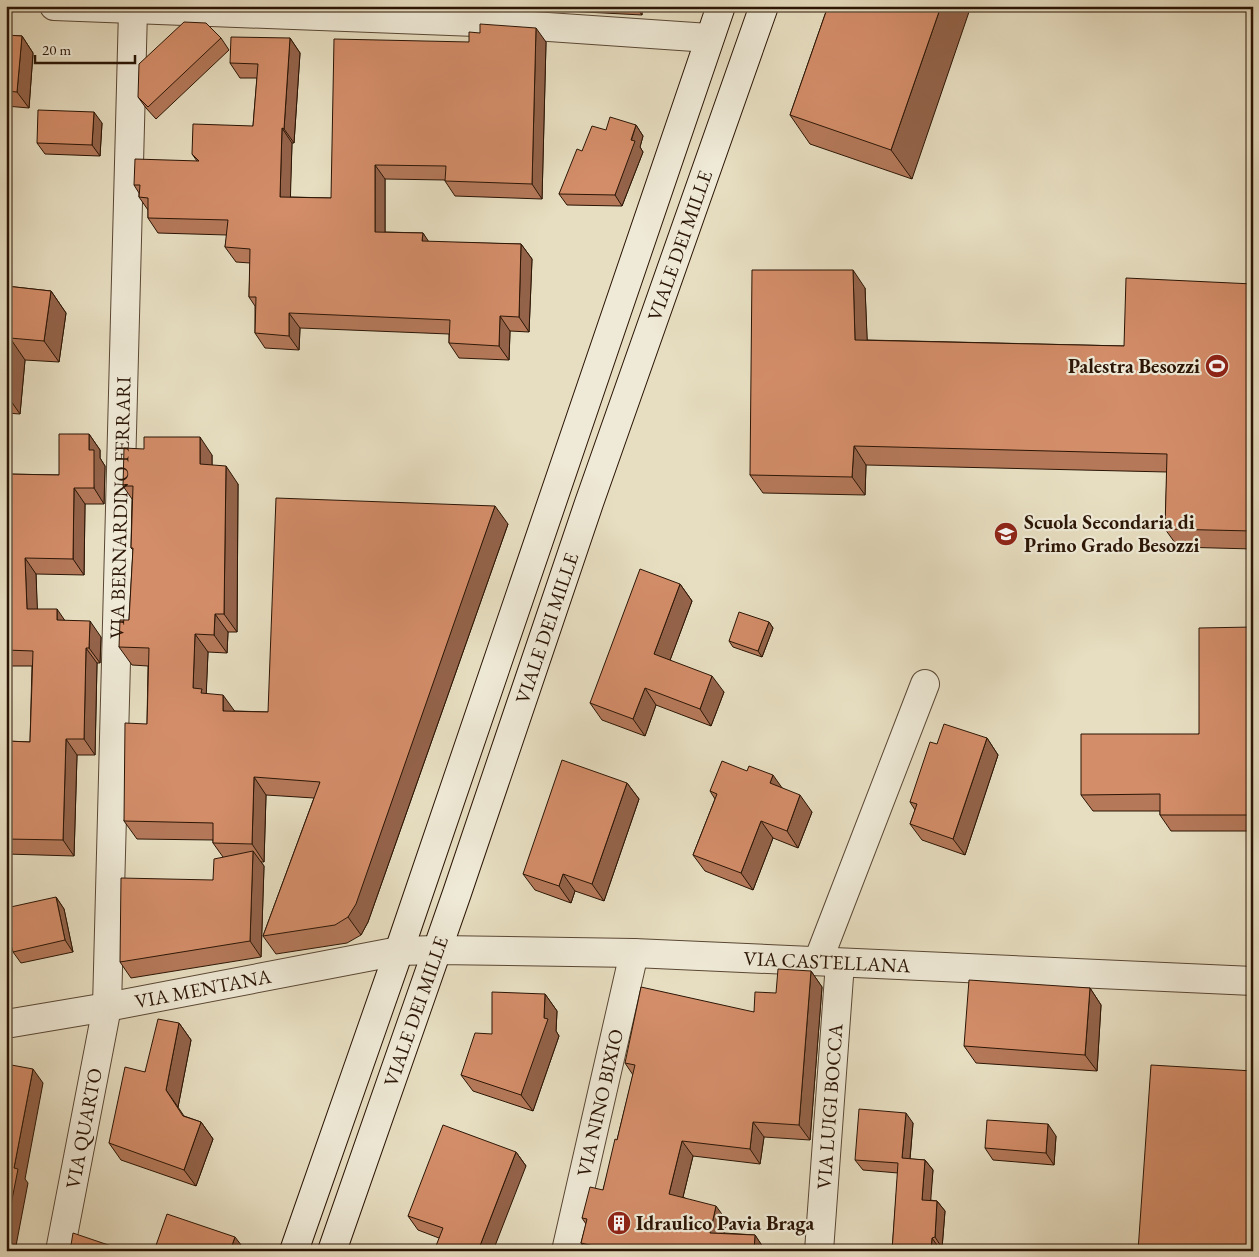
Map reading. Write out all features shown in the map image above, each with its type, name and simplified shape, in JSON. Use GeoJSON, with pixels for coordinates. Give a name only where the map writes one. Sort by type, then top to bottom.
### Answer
{"type":"FeatureCollection","features":[{"type":"Feature","properties":{"kind":"street"},"geometry":{"type":"LineString","coordinates":[[54,6],[133,10],[477,14],[709,38]]}},
{"type":"Feature","properties":{"kind":"street","name":"VIALE DEI MILLE"},"geometry":{"type":"LineString","coordinates":[[294,1251],[399,951],[720,6]]}},
{"type":"Feature","properties":{"kind":"street","name":"VIALE DEI MILLE"},"geometry":{"type":"LineString","coordinates":[[332,1251],[589,503],[764,6]]}},
{"type":"Feature","properties":{"kind":"street","name":"VIA BERNARDINO FERRARI"},"geometry":{"type":"LineString","coordinates":[[107,1007],[133,10]]}},
{"type":"Feature","properties":{"kind":"street","name":"VIA LUIGI BOCCA"},"geometry":{"type":"LineString","coordinates":[[819,1251],[829,962],[924,684]]}},
{"type":"Feature","properties":{"kind":"street","name":"VIA CASTELLANA"},"geometry":{"type":"LineString","coordinates":[[399,951],[634,954],[1253,981]]}},
{"type":"Feature","properties":{"kind":"street","name":"VIA MENTANA"},"geometry":{"type":"LineString","coordinates":[[6,1024],[107,1007],[399,951]]}},
{"type":"Feature","properties":{"kind":"street","name":"VIA NINO BIXIO"},"geometry":{"type":"LineString","coordinates":[[566,1251],[634,954]]}},
{"type":"Feature","properties":{"kind":"street","name":"VIA QUARTO"},"geometry":{"type":"LineString","coordinates":[[60,1251],[107,1007]]}},
{"type":"Feature","properties":{"kind":"building"},"geometry":{"type":"Polygon","coordinates":[[[828,6],[941,6],[891,150],[790,115],[828,6]]]}},
{"type":"Feature","properties":{"kind":"building"},"geometry":{"type":"Polygon","coordinates":[[[184,22],[206,23],[221,38],[148,107],[138,97],[139,64],[184,22]]]}},
{"type":"Feature","properties":{"kind":"building"},"geometry":{"type":"Polygon","coordinates":[[[480,24],[536,28],[532,184],[445,181],[446,166],[375,165],[375,232],[423,233],[422,241],[521,244],[519,317],[500,316],[499,346],[449,343],[450,320],[289,313],[289,336],[255,333],[256,297],[249,297],[250,249],[225,247],[228,220],[148,218],[148,198],[139,197],[140,185],[134,185],[135,159],[199,161],[192,154],[193,124],[253,126],[258,64],[230,63],[231,37],[290,38],[284,129],[282,128],[280,197],[331,198],[334,39],[469,42],[469,32],[480,33],[480,24]]]}},
{"type":"Feature","properties":{"kind":"building"},"geometry":{"type":"Polygon","coordinates":[[[6,35],[22,36],[17,92],[6,91],[6,35]]]}},
{"type":"Feature","properties":{"kind":"building"},"geometry":{"type":"Polygon","coordinates":[[[38,110],[94,112],[92,145],[37,143],[38,110]]]}},
{"type":"Feature","properties":{"kind":"building"},"geometry":{"type":"Polygon","coordinates":[[[610,117],[636,125],[631,140],[635,141],[615,195],[559,194],[577,149],[582,151],[592,126],[606,130],[610,117]]]}},
{"type":"Feature","properties":{"kind":"building"},"geometry":{"type":"Polygon","coordinates":[[[752,270],[853,270],[855,340],[1124,346],[1126,278],[1253,284],[1253,531],[1165,529],[1167,454],[854,446],[852,477],[750,475],[752,270]]]}},
{"type":"Feature","properties":{"kind":"building"},"geometry":{"type":"Polygon","coordinates":[[[6,286],[51,291],[44,341],[10,338],[6,380],[6,286]]]}},
{"type":"Feature","properties":{"kind":"building"},"geometry":{"type":"Polygon","coordinates":[[[59,434],[89,434],[89,450],[94,450],[94,488],[74,488],[73,559],[25,558],[27,609],[57,609],[57,620],[90,621],[89,648],[86,648],[84,739],[66,739],[63,840],[6,839],[6,741],[30,742],[33,651],[6,650],[6,474],[59,475],[59,434]]]}},
{"type":"Feature","properties":{"kind":"building"},"geometry":{"type":"Polygon","coordinates":[[[144,437],[200,437],[200,464],[226,466],[224,614],[215,614],[214,635],[195,634],[193,688],[202,689],[201,693],[223,695],[223,711],[268,712],[276,498],[495,506],[356,904],[348,917],[335,925],[263,936],[320,782],[254,777],[252,844],[213,843],[213,823],[124,821],[125,723],[147,724],[149,648],[119,647],[120,620],[129,620],[133,548],[131,548],[133,486],[123,486],[124,448],[144,449],[144,437]]]}},
{"type":"Feature","properties":{"kind":"building"},"geometry":{"type":"Polygon","coordinates":[[[640,569],[680,584],[654,654],[712,676],[700,709],[645,688],[633,719],[590,703],[640,569]]]}},
{"type":"Feature","properties":{"kind":"building"},"geometry":{"type":"Polygon","coordinates":[[[739,612],[769,622],[758,651],[729,641],[739,612]]]}},
{"type":"Feature","properties":{"kind":"building"},"geometry":{"type":"Polygon","coordinates":[[[1253,627],[1253,815],[1160,815],[1160,794],[1081,795],[1081,734],[1199,734],[1199,628],[1253,627]]]}},
{"type":"Feature","properties":{"kind":"building"},"geometry":{"type":"Polygon","coordinates":[[[944,724],[987,738],[953,839],[910,824],[917,804],[910,802],[930,742],[937,744],[944,724]]]}},
{"type":"Feature","properties":{"kind":"building"},"geometry":{"type":"Polygon","coordinates":[[[562,760],[627,783],[592,884],[563,874],[559,886],[523,874],[562,760]]]}},
{"type":"Feature","properties":{"kind":"building"},"geometry":{"type":"Polygon","coordinates":[[[722,761],[747,771],[749,766],[773,775],[770,783],[800,795],[787,831],[761,821],[741,873],[693,855],[717,794],[710,791],[722,761]]]}},
{"type":"Feature","properties":{"kind":"building"},"geometry":{"type":"Polygon","coordinates":[[[253,851],[250,941],[120,962],[121,878],[213,880],[214,859],[253,851]]]}},
{"type":"Feature","properties":{"kind":"building"},"geometry":{"type":"Polygon","coordinates":[[[56,897],[65,940],[13,952],[6,926],[6,908],[56,897]]]}},
{"type":"Feature","properties":{"kind":"building"},"geometry":{"type":"Polygon","coordinates":[[[778,969],[811,971],[799,1125],[753,1122],[750,1149],[682,1141],[669,1194],[716,1206],[710,1233],[755,1235],[754,1251],[605,1251],[606,1249],[581,1243],[587,1219],[582,1218],[590,1187],[603,1190],[635,1065],[625,1063],[641,987],[754,1012],[755,992],[776,993],[778,969]]]}},
{"type":"Feature","properties":{"kind":"building"},"geometry":{"type":"Polygon","coordinates":[[[969,980],[1090,988],[1085,1055],[964,1046],[969,980]]]}},
{"type":"Feature","properties":{"kind":"building"},"geometry":{"type":"Polygon","coordinates":[[[492,992],[545,994],[544,1018],[548,1019],[521,1095],[461,1075],[475,1033],[492,1034],[492,992]]]}},
{"type":"Feature","properties":{"kind":"building"},"geometry":{"type":"Polygon","coordinates":[[[158,1019],[179,1023],[166,1090],[183,1116],[201,1122],[184,1170],[109,1143],[125,1067],[145,1072],[158,1019]]]}},
{"type":"Feature","properties":{"kind":"building"},"geometry":{"type":"Polygon","coordinates":[[[6,1064],[33,1069],[14,1168],[18,1169],[6,1230],[6,1064]]]}},
{"type":"Feature","properties":{"kind":"building"},"geometry":{"type":"Polygon","coordinates":[[[1151,1065],[1253,1071],[1253,1251],[1138,1251],[1151,1065]]]}},
{"type":"Feature","properties":{"kind":"building"},"geometry":{"type":"Polygon","coordinates":[[[859,1109],[906,1113],[902,1158],[925,1160],[922,1200],[937,1201],[935,1237],[932,1238],[931,1251],[892,1251],[898,1163],[855,1160],[859,1109]]]}},
{"type":"Feature","properties":{"kind":"building"},"geometry":{"type":"Polygon","coordinates":[[[987,1120],[1048,1124],[1046,1153],[985,1148],[987,1120]]]}},
{"type":"Feature","properties":{"kind":"building"},"geometry":{"type":"Polygon","coordinates":[[[443,1125],[516,1152],[478,1251],[434,1251],[443,1228],[408,1216],[443,1125]]]}},
{"type":"Feature","properties":{"kind":"building"},"geometry":{"type":"Polygon","coordinates":[[[167,1214],[235,1237],[230,1251],[154,1251],[167,1214]]]}},
{"type":"Feature","properties":{"kind":"building"},"geometry":{"type":"Polygon","coordinates":[[[73,1233],[126,1251],[70,1251],[73,1233]]]}},
{"type":"Feature","properties":{"kind":"building"},"geometry":{"type":"Polygon","coordinates":[[[829,1248],[863,1251],[828,1251],[829,1248]]]}},
{"type":"Feature","properties":{"kind":"place","name":"Palestra Besozzi"},"geometry":{"type":"Point","coordinates":[1217,366]}},
{"type":"Feature","properties":{"kind":"place","name":"Scuola Secondaria di Primo Grado Besozzi"},"geometry":{"type":"Point","coordinates":[1006,534]}},
{"type":"Feature","properties":{"kind":"place","name":"Idraulico Pavia Braga"},"geometry":{"type":"Point","coordinates":[619,1223]}}]}
